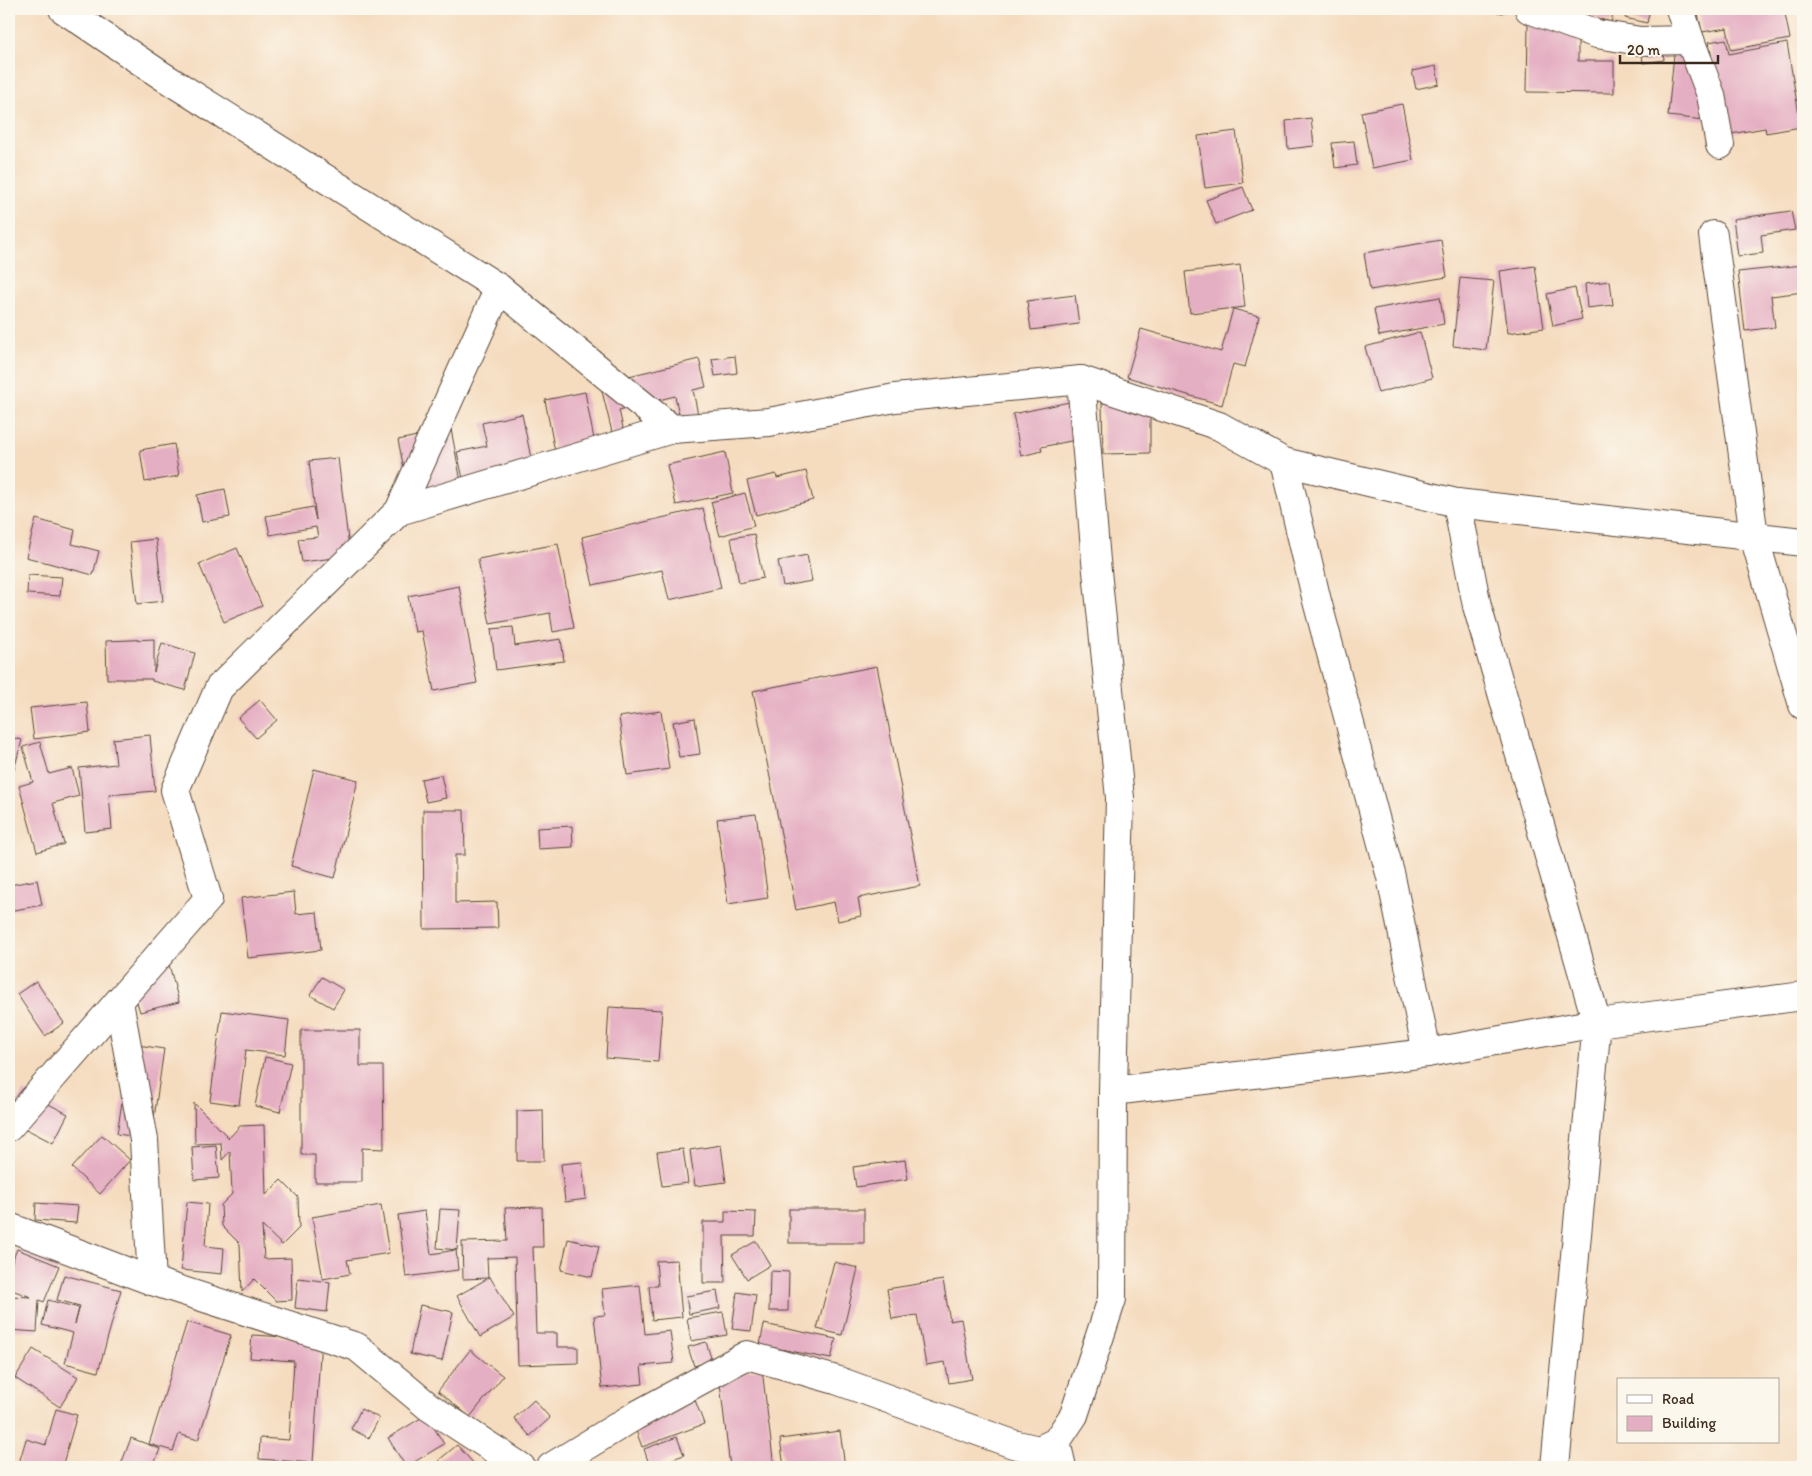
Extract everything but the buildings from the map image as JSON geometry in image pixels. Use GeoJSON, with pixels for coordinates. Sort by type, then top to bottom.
{"type":"FeatureCollection","features":[{"type":"Feature","properties":{"kind":"street"},"geometry":{"type":"LineString","coordinates":[[63,9],[161,76],[499,288],[672,429]]}},
{"type":"Feature","properties":{"kind":"street"},"geometry":{"type":"LineString","coordinates":[[1529,9],[1597,34],[1640,41],[1690,40]]}},
{"type":"Feature","properties":{"kind":"street"},"geometry":{"type":"LineString","coordinates":[[1680,9],[1711,95],[1720,145]]}},
{"type":"Feature","properties":{"kind":"street"},"geometry":{"type":"LineString","coordinates":[[1713,235],[1754,536],[1803,705]]}},
{"type":"Feature","properties":{"kind":"street"},"geometry":{"type":"LineString","coordinates":[[9,1127],[208,899],[175,790],[219,688],[399,511],[499,288]]}},
{"type":"Feature","properties":{"kind":"street"},"geometry":{"type":"LineString","coordinates":[[399,511],[672,429],[770,422],[895,398],[1081,380],[1219,426],[1284,462],[1458,503],[1803,542]]}},
{"type":"Feature","properties":{"kind":"street"},"geometry":{"type":"LineString","coordinates":[[552,1467],[635,1416],[747,1355],[778,1362],[836,1380],[1013,1444],[1059,1455],[1112,1299],[1113,1091],[1120,798],[1096,561],[1081,380]]}},
{"type":"Feature","properties":{"kind":"street"},"geometry":{"type":"LineString","coordinates":[[1284,462],[1317,601],[1391,877],[1427,1053]]}},
{"type":"Feature","properties":{"kind":"street"},"geometry":{"type":"LineString","coordinates":[[1458,503],[1477,606],[1598,1023],[1555,1467]]}},
{"type":"Feature","properties":{"kind":"street"},"geometry":{"type":"LineString","coordinates":[[1113,1091],[1427,1053],[1598,1023],[1803,996]]}},
{"type":"Feature","properties":{"kind":"street"},"geometry":{"type":"LineString","coordinates":[[119,1002],[144,1140],[152,1280]]}},
{"type":"Feature","properties":{"kind":"street"},"geometry":{"type":"LineString","coordinates":[[9,1227],[152,1280],[357,1347],[429,1407],[521,1467]]}}]}
